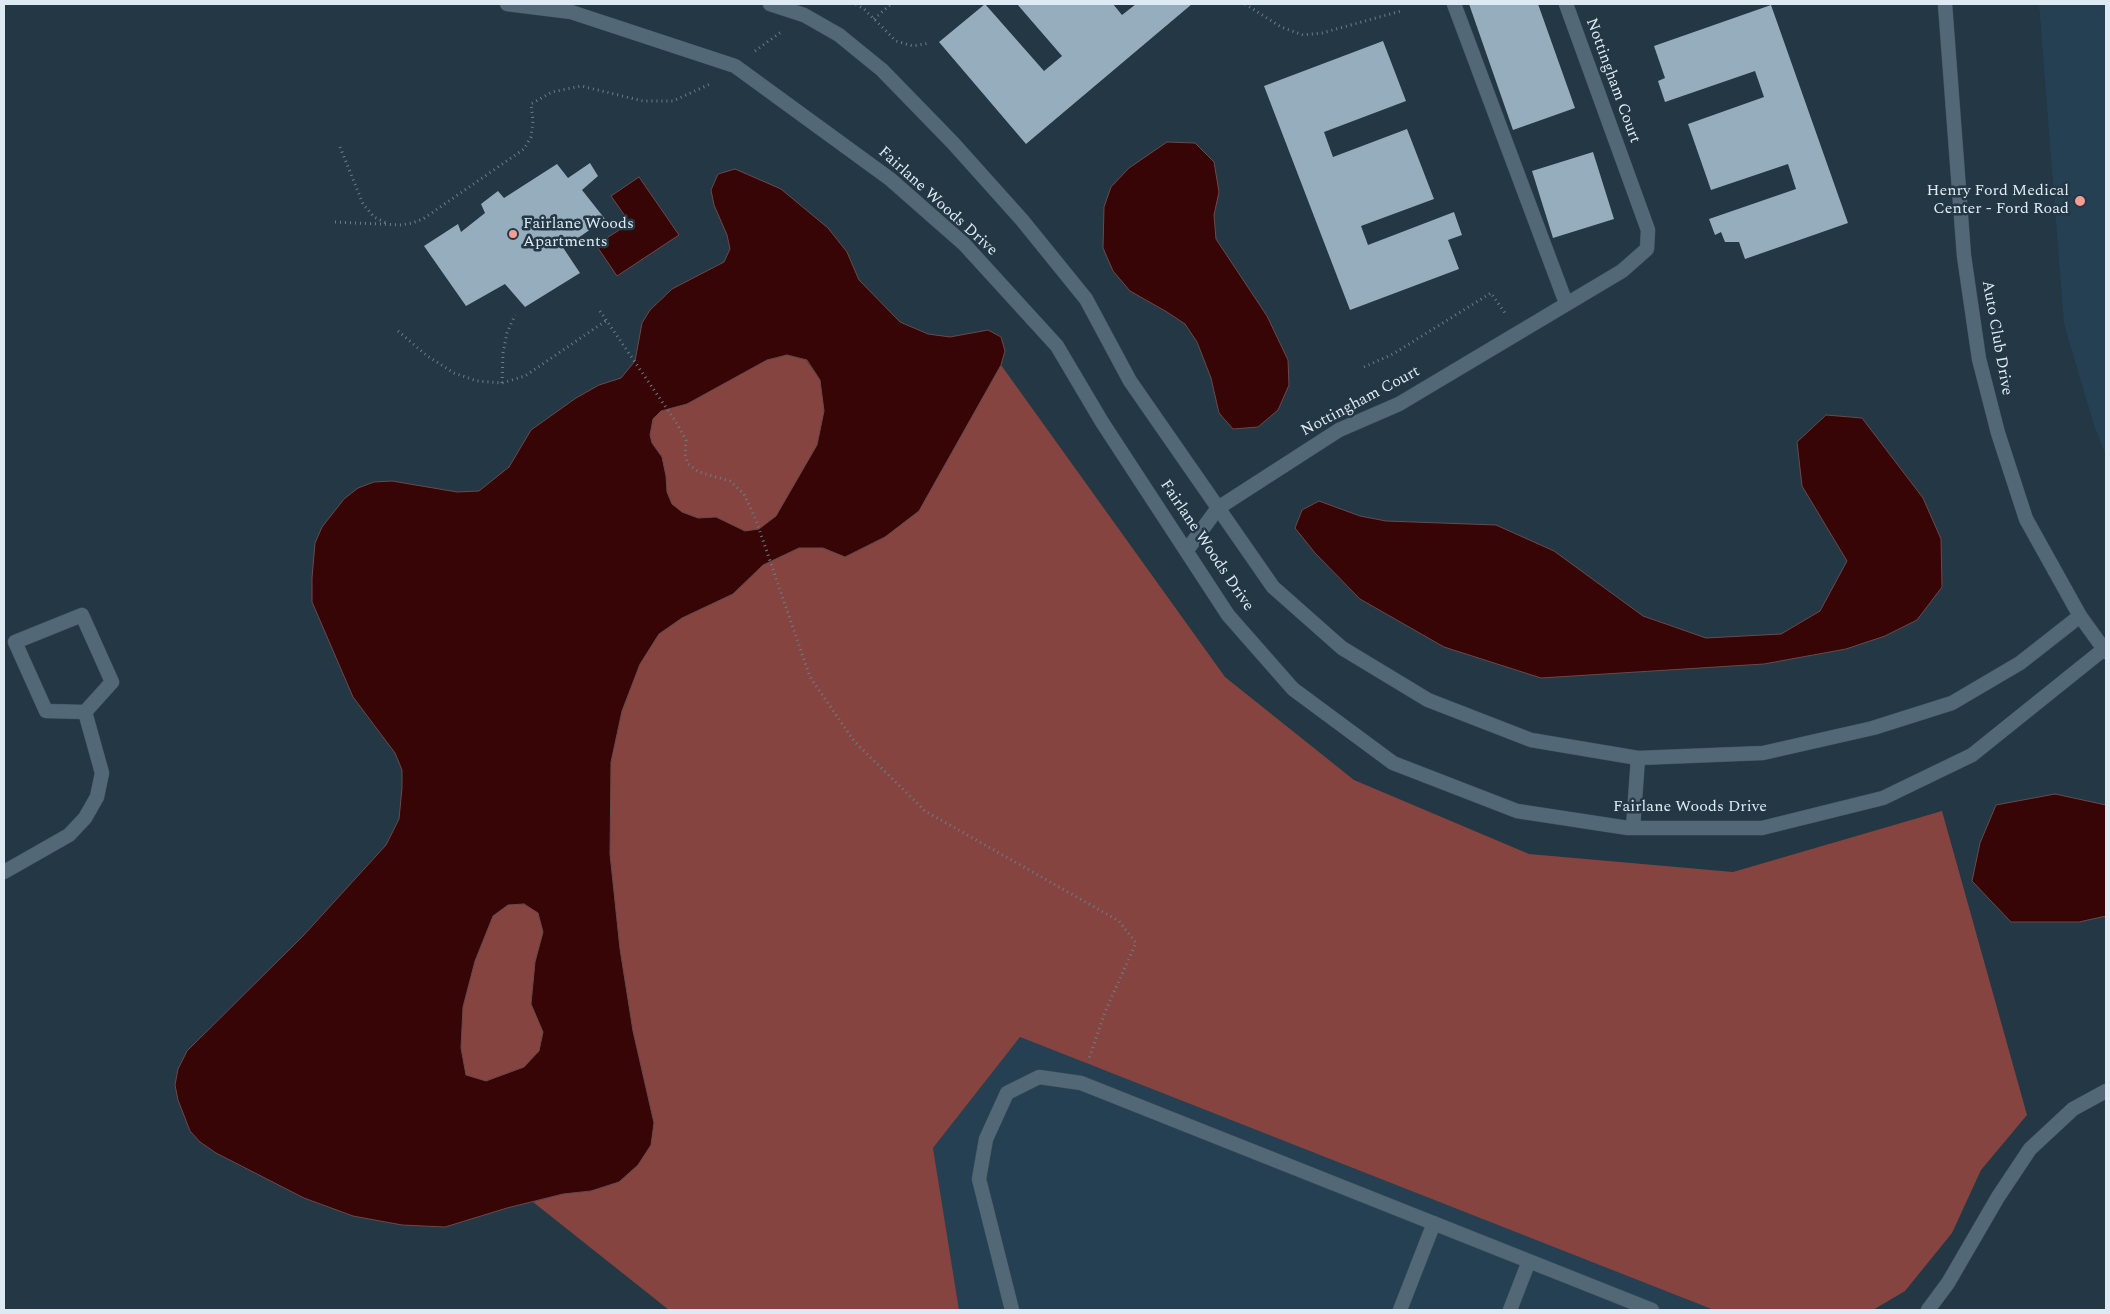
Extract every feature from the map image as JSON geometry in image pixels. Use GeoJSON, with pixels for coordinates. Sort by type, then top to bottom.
{"type":"FeatureCollection","features":[{"type":"Feature","properties":{"kind":"street","name":"Fairlane Woods Drive"},"geometry":{"type":"LineString","coordinates":[[507,4],[571,8],[735,66],[890,179],[964,244],[1057,346],[1102,422],[1228,615],[1293,689],[1393,763],[1517,811],[1633,828],[1762,828],[1883,798],[1972,755],[2105,651]]}},
{"type":"Feature","properties":{"kind":"street","name":"Fairlane Woods Drive"},"geometry":{"type":"LineString","coordinates":[[770,4],[804,15],[840,35],[882,70],[953,143],[1022,220],[1086,299],[1130,381],[1273,587],[1342,648],[1428,700],[1530,740],[1638,758],[1763,753],[1873,728],[1952,703],[2020,663],[2080,616]]}},
{"type":"Feature","properties":{"kind":"street"},"geometry":{"type":"LineString","coordinates":[[1454,4],[1566,303]]}},
{"type":"Feature","properties":{"kind":"street","name":"Nottingham Court"},"geometry":{"type":"LineString","coordinates":[[1187,550],[1218,508],[1339,430],[1399,404],[1622,270],[1647,248],[1648,230],[1566,4]]}},
{"type":"Feature","properties":{"kind":"street","name":"Auto Club Drive"},"geometry":{"type":"LineString","coordinates":[[1945,4],[1964,256],[1979,358],[1998,433],[2026,519],[2080,616],[2105,651]]}},
{"type":"Feature","properties":{"kind":"street"},"geometry":{"type":"LineString","coordinates":[[82,615],[112,682],[85,712],[46,710],[15,642],[82,615]]}},
{"type":"Feature","properties":{"kind":"street"},"geometry":{"type":"LineString","coordinates":[[4,872],[69,835],[85,818],[96,797],[102,773],[85,712]]}},
{"type":"Feature","properties":{"kind":"street"},"geometry":{"type":"LineString","coordinates":[[1633,828],[1638,758]]}},
{"type":"Feature","properties":{"kind":"street"},"geometry":{"type":"LineString","coordinates":[[1012,1310],[979,1179],[986,1139],[1007,1093],[1038,1077],[1081,1082],[1652,1310]]}},
{"type":"Feature","properties":{"kind":"street"},"geometry":{"type":"LineString","coordinates":[[1928,1310],[1948,1283],[1998,1197],[2030,1149],[2073,1110],[2106,1091]]}},
{"type":"Feature","properties":{"kind":"street"},"geometry":{"type":"LineString","coordinates":[[1400,1310],[1434,1223]]}},
{"type":"Feature","properties":{"kind":"street"},"geometry":{"type":"LineString","coordinates":[[1510,1310],[1529,1261]]}},
{"type":"Feature","properties":{"kind":"path"},"geometry":{"type":"LineString","coordinates":[[856,4],[896,41],[913,46],[929,43]]}},
{"type":"Feature","properties":{"kind":"path"},"geometry":{"type":"LineString","coordinates":[[874,19],[891,4]]}},
{"type":"Feature","properties":{"kind":"path"},"geometry":{"type":"LineString","coordinates":[[1245,4],[1281,28],[1303,35],[1322,33],[1401,11]]}},
{"type":"Feature","properties":{"kind":"path"},"geometry":{"type":"LineString","coordinates":[[335,222],[388,224],[412,223],[423,219],[524,149],[531,137],[531,104],[552,92],[581,86],[642,101],[673,101],[705,88],[804,15]]}},
{"type":"Feature","properties":{"kind":"path"},"geometry":{"type":"LineString","coordinates":[[340,147],[363,204],[374,217],[388,224]]}},
{"type":"Feature","properties":{"kind":"path"},"geometry":{"type":"LineString","coordinates":[[1364,367],[1393,354],[1491,293],[1518,332]]}},
{"type":"Feature","properties":{"kind":"path"},"geometry":{"type":"LineString","coordinates":[[600,311],[676,422],[686,440],[685,454],[688,464],[699,472],[730,481],[744,494],[756,520],[810,677],[854,741],[926,811],[1119,921],[1136,943],[1105,1012],[1081,1082]]}},
{"type":"Feature","properties":{"kind":"path"},"geometry":{"type":"LineString","coordinates":[[502,383],[503,353],[507,333],[515,316]]}},
{"type":"Feature","properties":{"kind":"path"},"geometry":{"type":"LineString","coordinates":[[398,331],[426,355],[454,373],[477,382],[502,383],[525,376],[607,320]]}},
{"type":"Feature","properties":{"kind":"shaded area","name":"Henry Ford Medical Center - Ford Road"},"geometry":{"type":"Polygon","coordinates":[[[2039,4],[2106,4],[2106,456],[2094,425],[2064,324],[2039,4]]]}},
{"type":"Feature","properties":{"kind":"shaded area"},"geometry":{"type":"Polygon","coordinates":[[[1167,142],[1195,143],[1214,162],[1219,192],[1214,215],[1216,239],[1267,316],[1288,360],[1289,385],[1278,410],[1258,427],[1233,429],[1219,413],[1211,378],[1197,342],[1185,324],[1130,291],[1113,271],[1103,248],[1104,207],[1111,187],[1129,168],[1167,142]]]}},
{"type":"Feature","properties":{"kind":"shaded area"},"geometry":{"type":"Polygon","coordinates":[[[735,169],[781,189],[828,228],[847,252],[859,280],[900,322],[928,334],[950,337],[988,330],[1001,337],[1005,351],[1001,365],[919,511],[885,537],[845,557],[823,548],[799,548],[763,565],[733,594],[682,618],[659,634],[640,664],[622,711],[611,762],[610,854],[620,949],[633,1031],[654,1123],[651,1145],[638,1165],[619,1182],[591,1191],[563,1194],[507,1208],[445,1227],[402,1225],[353,1216],[304,1198],[216,1153],[200,1142],[190,1131],[178,1100],[175,1085],[178,1069],[187,1051],[303,936],[386,845],[399,819],[402,770],[395,753],[353,697],[312,602],[315,543],[322,527],[344,499],[358,488],[374,482],[392,481],[457,492],[479,491],[509,467],[531,430],[576,398],[599,385],[621,378],[635,361],[642,323],[650,310],[672,289],[724,262],[730,249],[727,235],[714,205],[711,190],[718,174],[735,169]],[[787,355],[767,360],[687,404],[661,411],[653,419],[650,435],[652,443],[662,457],[667,492],[672,504],[682,512],[698,518],[716,517],[745,531],[759,529],[776,516],[817,445],[824,411],[820,380],[807,360],[787,355]],[[524,904],[508,905],[493,916],[475,961],[463,1007],[461,1048],[466,1075],[486,1081],[524,1067],[539,1051],[543,1032],[531,1004],[535,962],[543,932],[538,913],[524,904]]]}},
{"type":"Feature","properties":{"kind":"shaded area"},"geometry":{"type":"Polygon","coordinates":[[[639,177],[679,235],[617,276],[596,245],[630,223],[611,196],[639,177]]]}},
{"type":"Feature","properties":{"kind":"shaded area"},"geometry":{"type":"Polygon","coordinates":[[[787,355],[806,360],[820,380],[824,411],[817,445],[776,516],[759,529],[745,531],[716,517],[698,518],[682,512],[672,504],[667,492],[662,457],[652,443],[650,435],[653,419],[661,411],[767,360],[787,355]]]}},
{"type":"Feature","properties":{"kind":"shaded area"},"geometry":{"type":"Polygon","coordinates":[[[1001,365],[1225,677],[1354,780],[1529,854],[1733,872],[1942,811],[2027,1115],[1981,1170],[1952,1233],[1905,1291],[1873,1310],[1714,1310],[1020,1037],[933,1148],[959,1310],[669,1310],[533,1202],[563,1194],[591,1191],[654,1123],[633,1031],[620,949],[610,854],[611,762],[622,711],[640,664],[659,634],[682,618],[733,594],[763,565],[799,548],[823,548],[845,557],[885,537],[918,511],[1001,365]]]}},
{"type":"Feature","properties":{"kind":"shaded area"},"geometry":{"type":"Polygon","coordinates":[[[1826,415],[1862,418],[1923,498],[1941,539],[1942,587],[1917,620],[1885,636],[1846,649],[1764,664],[1541,678],[1444,647],[1360,599],[1315,553],[1295,528],[1302,510],[1319,501],[1360,516],[1386,521],[1496,525],[1554,551],[1643,616],[1706,638],[1781,634],[1820,611],[1847,561],[1802,486],[1797,442],[1826,415]]]}},
{"type":"Feature","properties":{"kind":"shaded area"},"geometry":{"type":"Polygon","coordinates":[[[2055,794],[2106,805],[2106,916],[2079,922],[2011,922],[1972,881],[1980,843],[1996,805],[2055,794]]]}},
{"type":"Feature","properties":{"kind":"shaded area"},"geometry":{"type":"Polygon","coordinates":[[[524,904],[539,913],[543,933],[535,962],[531,1004],[543,1032],[539,1051],[524,1067],[486,1081],[466,1075],[461,1048],[463,1007],[475,961],[493,916],[508,905],[524,904]]]}},
{"type":"Feature","properties":{"kind":"shaded area"},"geometry":{"type":"Polygon","coordinates":[[[1020,1037],[1714,1310],[959,1310],[933,1148],[1020,1037]]]}},
{"type":"Feature","properties":{"kind":"building"},"geometry":{"type":"Polygon","coordinates":[[[985,4],[1044,71],[1062,56],[1017,4],[1113,4],[1122,15],[1136,4],[1192,4],[1026,144],[939,42],[985,4]]]}},
{"type":"Feature","properties":{"kind":"building"},"geometry":{"type":"Polygon","coordinates":[[[1469,4],[1538,4],[1575,108],[1513,130],[1469,4]]]}},
{"type":"Feature","properties":{"kind":"building"},"geometry":{"type":"Polygon","coordinates":[[[1771,5],[1848,223],[1745,259],[1739,242],[1725,242],[1721,232],[1715,235],[1709,219],[1796,189],[1788,164],[1711,190],[1688,124],[1764,97],[1755,71],[1665,102],[1658,81],[1665,78],[1654,46],[1771,5]]]}},
{"type":"Feature","properties":{"kind":"building"},"geometry":{"type":"Polygon","coordinates":[[[1383,41],[1406,101],[1324,132],[1333,157],[1407,129],[1434,199],[1361,226],[1368,245],[1454,212],[1462,235],[1448,240],[1459,269],[1350,310],[1264,86],[1383,41]]]}},
{"type":"Feature","properties":{"kind":"building"},"geometry":{"type":"Polygon","coordinates":[[[1593,152],[1614,219],[1553,238],[1532,171],[1593,152]]]}},
{"type":"Feature","properties":{"kind":"building","name":"Fairlane Woods Apartments"},"geometry":{"type":"Polygon","coordinates":[[[590,163],[598,176],[582,190],[605,219],[581,236],[562,246],[580,273],[525,307],[505,284],[466,306],[424,246],[458,224],[461,232],[485,213],[481,204],[498,191],[504,198],[557,164],[568,178],[590,163]]]}},
{"type":"Feature","properties":{"kind":"place","name":"Henry Ford Medical Center - Ford Road"},"geometry":{"type":"Point","coordinates":[2080,201]}},
{"type":"Feature","properties":{"kind":"place","name":"Fairlane Woods Apartments"},"geometry":{"type":"Point","coordinates":[513,234]}}]}
